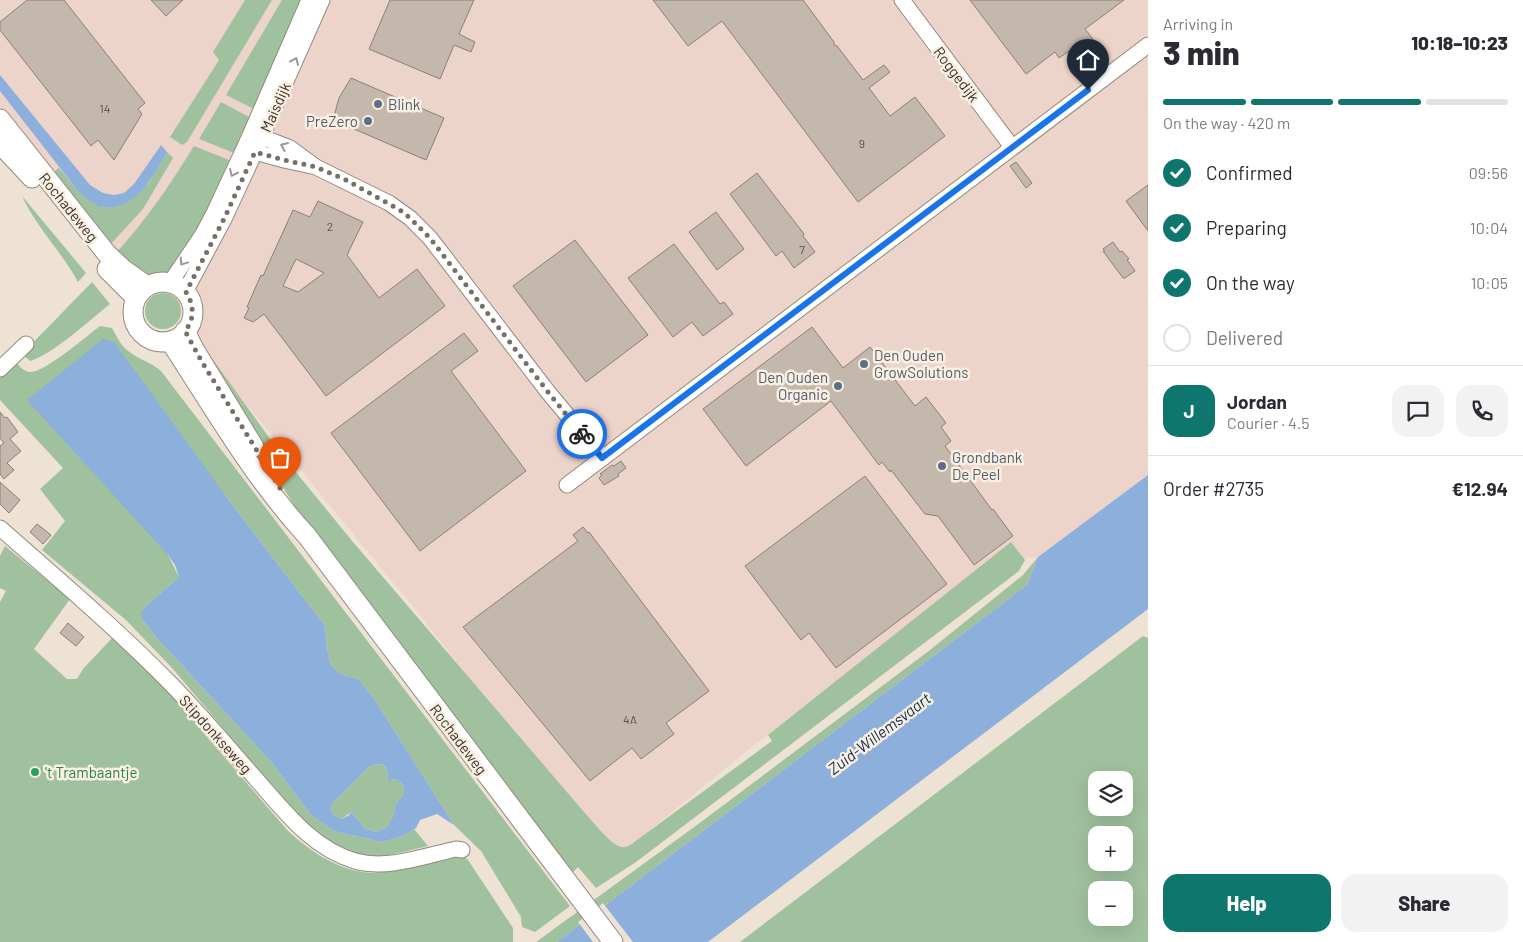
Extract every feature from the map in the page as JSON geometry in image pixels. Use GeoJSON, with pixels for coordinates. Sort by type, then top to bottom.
{"type":"FeatureCollection","features":[{"type":"Feature","properties":{"kind":"main road","name":"Rochadeweg"},"geometry":{"type":"LineString","coordinates":[[0,120],[107,254],[123,269],[141,292]]}},
{"type":"Feature","properties":{"kind":"main road","name":"Rochadeweg"},"geometry":{"type":"LineString","coordinates":[[0,144],[49,198],[99,262],[141,292]]}},
{"type":"Feature","properties":{"kind":"main road"},"geometry":{"type":"LineString","coordinates":[[99,262],[122,293],[126,322],[134,337],[145,345],[163,351],[168,355],[207,400]]}},
{"type":"Feature","properties":{"kind":"main road"},"geometry":{"type":"LineString","coordinates":[[154,283],[178,287],[191,301],[193,312],[191,321],[177,336],[153,340],[139,330],[133,314],[141,292],[154,283]]}},
{"type":"Feature","properties":{"kind":"main road","name":"Rochadeweg"},"geometry":{"type":"LineString","coordinates":[[177,336],[207,400],[265,486],[283,510],[307,536],[613,942]]}},
{"type":"Feature","properties":{"kind":"main road","name":"Rochadeweg"},"geometry":{"type":"LineString","coordinates":[[177,336],[194,349],[290,504],[307,536]]}},
{"type":"Feature","properties":{"kind":"street","name":"Maisdijk"},"geometry":{"type":"LineString","coordinates":[[178,287],[224,219],[309,0]]}},
{"type":"Feature","properties":{"kind":"street","name":"Maisdijk"},"geometry":{"type":"LineString","coordinates":[[255,143],[322,0]]}},
{"type":"Feature","properties":{"kind":"street","name":"Roggedijk"},"geometry":{"type":"LineString","coordinates":[[902,0],[1012,147]]}},
{"type":"Feature","properties":{"kind":"street"},"geometry":{"type":"LineString","coordinates":[[568,485],[1148,45]]}},
{"type":"Feature","properties":{"kind":"street"},"geometry":{"type":"LineString","coordinates":[[255,143],[284,160],[316,167],[346,180],[389,203],[410,218],[430,238],[548,392],[602,458]]}},
{"type":"Feature","properties":{"kind":"street"},"geometry":{"type":"LineString","coordinates":[[0,369],[26,344]]}},
{"type":"Feature","properties":{"kind":"street","name":"Stipdonkseweg"},"geometry":{"type":"LineString","coordinates":[[0,528],[115,629],[172,685],[299,828],[330,850],[354,861],[372,865],[390,864],[456,849],[462,850]]}},
{"type":"Feature","properties":{"kind":"shaded area"},"geometry":{"type":"Polygon","coordinates":[[[0,0],[1148,0],[1148,475],[1038,557],[995,560],[758,742],[612,861],[419,614],[197,344],[192,281],[112,251],[0,111],[0,0]]]}},
{"type":"Feature","properties":{"kind":"green space"},"geometry":{"type":"Polygon","coordinates":[[[245,0],[272,0],[187,142],[182,145],[170,137],[219,60],[213,52],[245,0]]]}},
{"type":"Feature","properties":{"kind":"green space"},"geometry":{"type":"Polygon","coordinates":[[[282,0],[305,0],[256,110],[226,95],[282,0]]]}},
{"type":"Feature","properties":{"kind":"green space"},"geometry":{"type":"Polygon","coordinates":[[[221,102],[251,118],[238,152],[234,153],[199,139],[221,102]]]}},
{"type":"Feature","properties":{"kind":"green space"},"geometry":{"type":"Polygon","coordinates":[[[194,146],[234,162],[232,169],[172,273],[161,278],[149,279],[114,255],[157,203],[194,146]]]}},
{"type":"Feature","properties":{"kind":"green space"},"geometry":{"type":"Polygon","coordinates":[[[167,152],[173,158],[143,209],[107,248],[50,175],[59,168],[78,191],[104,208],[148,184],[167,152]]]}},
{"type":"Feature","properties":{"kind":"green space"},"geometry":{"type":"Polygon","coordinates":[[[22,196],[86,273],[78,282],[34,218],[22,196]]]}},
{"type":"Feature","properties":{"kind":"green space"},"geometry":{"type":"Polygon","coordinates":[[[92,282],[110,304],[49,352],[30,361],[22,354],[92,282]]]}},
{"type":"Feature","properties":{"kind":"green space"},"geometry":{"type":"Polygon","coordinates":[[[163,293],[170,294],[176,298],[180,304],[180,318],[176,324],[170,328],[163,329],[156,328],[150,324],[146,318],[145,311],[146,304],[150,298],[156,294],[163,293]]]}},
{"type":"Feature","properties":{"kind":"green space"},"geometry":{"type":"Polygon","coordinates":[[[100,326],[112,328],[128,351],[161,371],[570,906],[535,932],[522,927],[521,917],[481,851],[454,825],[373,697],[358,679],[343,675],[331,666],[325,626],[225,495],[168,555],[179,577],[142,610],[142,619],[156,637],[272,763],[311,815],[334,831],[382,842],[401,837],[414,829],[428,846],[391,855],[371,857],[349,852],[321,835],[295,813],[173,669],[126,620],[42,550],[65,521],[40,489],[63,468],[0,400],[0,376],[15,361],[20,367],[31,372],[46,366],[100,326]]]}},
{"type":"Feature","properties":{"kind":"green space"},"geometry":{"type":"Polygon","coordinates":[[[193,332],[281,454],[353,542],[584,812],[607,838],[618,846],[626,847],[632,844],[772,741],[768,735],[1011,542],[1025,560],[1019,571],[636,862],[596,888],[578,867],[573,872],[306,525],[193,340],[193,332]]]}},
{"type":"Feature","properties":{"kind":"green space"},"geometry":{"type":"Polygon","coordinates":[[[5,546],[70,599],[34,649],[67,679],[77,679],[83,669],[114,636],[152,673],[288,831],[306,846],[338,865],[361,872],[373,873],[458,852],[468,860],[513,928],[513,942],[0,942],[0,602],[6,591],[0,588],[0,556],[5,546]]]}},
{"type":"Feature","properties":{"kind":"green space"},"geometry":{"type":"Polygon","coordinates":[[[1038,557],[1027,585],[557,942],[536,942],[701,822],[930,650],[1023,575],[1038,557]]]}},
{"type":"Feature","properties":{"kind":"green space"},"geometry":{"type":"Polygon","coordinates":[[[1143,636],[1148,638],[1148,942],[740,942],[1143,636]]]}},
{"type":"Feature","properties":{"kind":"green space"},"geometry":{"type":"Polygon","coordinates":[[[383,764],[387,768],[388,782],[392,779],[398,780],[404,786],[404,793],[395,806],[394,814],[388,826],[376,832],[364,828],[352,812],[341,819],[334,815],[330,810],[332,804],[371,765],[383,764]]]}},
{"type":"Feature","properties":{"kind":"water"},"geometry":{"type":"Polygon","coordinates":[[[0,75],[90,185],[103,193],[114,195],[124,193],[134,184],[161,145],[167,152],[146,186],[139,193],[123,204],[113,207],[98,206],[78,191],[0,91],[0,75]]]}},
{"type":"Feature","properties":{"kind":"water"},"geometry":{"type":"Polygon","coordinates":[[[103,339],[114,342],[225,495],[325,626],[331,666],[343,675],[358,679],[373,697],[454,825],[437,814],[420,820],[416,828],[401,837],[382,842],[334,831],[311,815],[272,763],[156,637],[142,619],[142,610],[179,577],[175,565],[27,400],[103,339]],[[383,764],[371,765],[332,804],[330,810],[334,815],[341,819],[352,812],[364,828],[376,832],[388,826],[394,814],[395,806],[404,793],[404,786],[398,780],[393,779],[388,782],[387,768],[383,764]]]}},
{"type":"Feature","properties":{"kind":"water","name":"Zuid-Willemsvaart"},"geometry":{"type":"Polygon","coordinates":[[[1148,475],[1148,609],[708,942],[557,942],[1027,585],[1038,557],[1148,475]]]}},
{"type":"Feature","properties":{"kind":"pier"},"geometry":{"type":"Polygon","coordinates":[[[603,903],[633,942],[593,942],[578,922],[603,903]]]}},
{"type":"Feature","properties":{"kind":"building"},"geometry":{"type":"Polygon","coordinates":[[[27,0],[64,0],[145,103],[138,109],[142,114],[114,160],[98,140],[91,146],[0,30],[0,22],[27,0]]]}},
{"type":"Feature","properties":{"kind":"building"},"geometry":{"type":"Polygon","coordinates":[[[151,0],[183,0],[166,16],[151,0]]]}},
{"type":"Feature","properties":{"kind":"building"},"geometry":{"type":"Polygon","coordinates":[[[390,0],[474,0],[459,34],[475,42],[471,52],[454,45],[440,79],[369,49],[390,0]]]}},
{"type":"Feature","properties":{"kind":"building"},"geometry":{"type":"Polygon","coordinates":[[[653,0],[803,0],[834,42],[834,45],[837,46],[863,80],[884,65],[890,72],[869,88],[890,116],[915,97],[945,136],[858,202],[722,21],[688,46],[653,0]]]}},
{"type":"Feature","properties":{"kind":"building"},"geometry":{"type":"Polygon","coordinates":[[[970,0],[1124,0],[1085,29],[1099,47],[1078,63],[1069,51],[1059,58],[1055,52],[1026,74],[970,0]]]}},
{"type":"Feature","properties":{"kind":"building"},"geometry":{"type":"Polygon","coordinates":[[[351,78],[444,118],[426,160],[333,120],[339,98],[351,78]]]}},
{"type":"Feature","properties":{"kind":"building"},"geometry":{"type":"Polygon","coordinates":[[[1016,162],[1032,183],[1026,188],[1010,166],[1016,162]]]}},
{"type":"Feature","properties":{"kind":"building"},"geometry":{"type":"Polygon","coordinates":[[[757,173],[804,234],[803,236],[815,252],[794,268],[782,251],[776,256],[730,194],[757,173]]]}},
{"type":"Feature","properties":{"kind":"building"},"geometry":{"type":"Polygon","coordinates":[[[1148,185],[1148,231],[1126,201],[1148,185]]]}},
{"type":"Feature","properties":{"kind":"building"},"geometry":{"type":"Polygon","coordinates":[[[318,201],[363,222],[347,255],[379,298],[417,269],[445,306],[326,396],[264,314],[253,322],[244,318],[261,275],[263,276],[293,210],[310,217],[318,201]],[[296,259],[283,286],[298,292],[324,273],[296,259]]]}},
{"type":"Feature","properties":{"kind":"building"},"geometry":{"type":"Polygon","coordinates":[[[716,212],[744,249],[717,270],[689,232],[716,212]]]}},
{"type":"Feature","properties":{"kind":"building"},"geometry":{"type":"Polygon","coordinates":[[[575,240],[648,335],[586,382],[513,286],[575,240]]]}},
{"type":"Feature","properties":{"kind":"building"},"geometry":{"type":"Polygon","coordinates":[[[1113,242],[1120,252],[1122,251],[1129,259],[1127,260],[1135,271],[1125,278],[1123,278],[1103,251],[1113,242]]]}},
{"type":"Feature","properties":{"kind":"building"},"geometry":{"type":"Polygon","coordinates":[[[674,244],[720,304],[724,302],[733,314],[703,336],[692,322],[673,337],[628,278],[674,244]]]}},
{"type":"Feature","properties":{"kind":"building"},"geometry":{"type":"Polygon","coordinates":[[[812,327],[843,368],[870,347],[915,406],[926,397],[946,423],[941,427],[951,441],[945,446],[1013,536],[974,565],[938,516],[925,514],[891,470],[890,472],[882,462],[879,465],[831,401],[746,466],[703,409],[812,327]]]}},
{"type":"Feature","properties":{"kind":"building"},"geometry":{"type":"Polygon","coordinates":[[[464,333],[478,351],[451,371],[526,471],[420,551],[331,433],[464,333]]]}},
{"type":"Feature","properties":{"kind":"building"},"geometry":{"type":"Polygon","coordinates":[[[0,412],[5,418],[7,417],[18,432],[10,439],[21,451],[7,463],[14,470],[4,479],[0,474],[0,446],[4,443],[0,438],[0,412]]]}},
{"type":"Feature","properties":{"kind":"building"},"geometry":{"type":"Polygon","coordinates":[[[621,461],[626,468],[618,474],[619,476],[604,485],[599,478],[602,475],[600,474],[621,461]]]}},
{"type":"Feature","properties":{"kind":"building"},"geometry":{"type":"Polygon","coordinates":[[[865,476],[947,584],[836,668],[809,633],[801,640],[745,566],[865,476]]]}},
{"type":"Feature","properties":{"kind":"building"},"geometry":{"type":"Polygon","coordinates":[[[0,482],[20,500],[9,513],[0,504],[0,482]]]}},
{"type":"Feature","properties":{"kind":"building"},"geometry":{"type":"Polygon","coordinates":[[[37,524],[51,535],[43,544],[30,532],[37,524]]]}},
{"type":"Feature","properties":{"kind":"building"},"geometry":{"type":"Polygon","coordinates":[[[583,527],[589,532],[709,691],[666,723],[674,734],[641,759],[632,748],[590,781],[463,627],[578,541],[573,535],[583,527]]]}},
{"type":"Feature","properties":{"kind":"building"},"geometry":{"type":"Polygon","coordinates":[[[68,623],[84,637],[76,646],[60,633],[68,623]]]}},
{"type":"Feature","properties":{"kind":"way so far"},"geometry":{"type":"LineString","coordinates":[[280,488],[194,349],[185,331],[191,321],[193,312],[191,301],[186,292],[224,219],[255,152],[316,167],[346,180],[389,203],[410,218],[430,238],[582,434]]}},
{"type":"Feature","properties":{"kind":"place","name":"Blink"},"geometry":{"type":"Point","coordinates":[378,104]}},
{"type":"Feature","properties":{"kind":"place","name":"PreZero"},"geometry":{"type":"Point","coordinates":[368,121]}},
{"type":"Feature","properties":{"kind":"place","name":"Den Ouden GrowSolutions"},"geometry":{"type":"Point","coordinates":[864,364]}},
{"type":"Feature","properties":{"kind":"place","name":"Den Ouden Organic"},"geometry":{"type":"Point","coordinates":[838,386]}},
{"type":"Feature","properties":{"kind":"place","name":"Grondbank De Peel"},"geometry":{"type":"Point","coordinates":[942,466]}},
{"type":"Feature","properties":{"kind":"place","name":"'t Trambaantje"},"geometry":{"type":"Point","coordinates":[35,772]}},
{"type":"Feature","properties":{"kind":"route"},"geometry":{"type":"LineString","coordinates":[[582,434],[602,458],[1088,90]]}}]}
